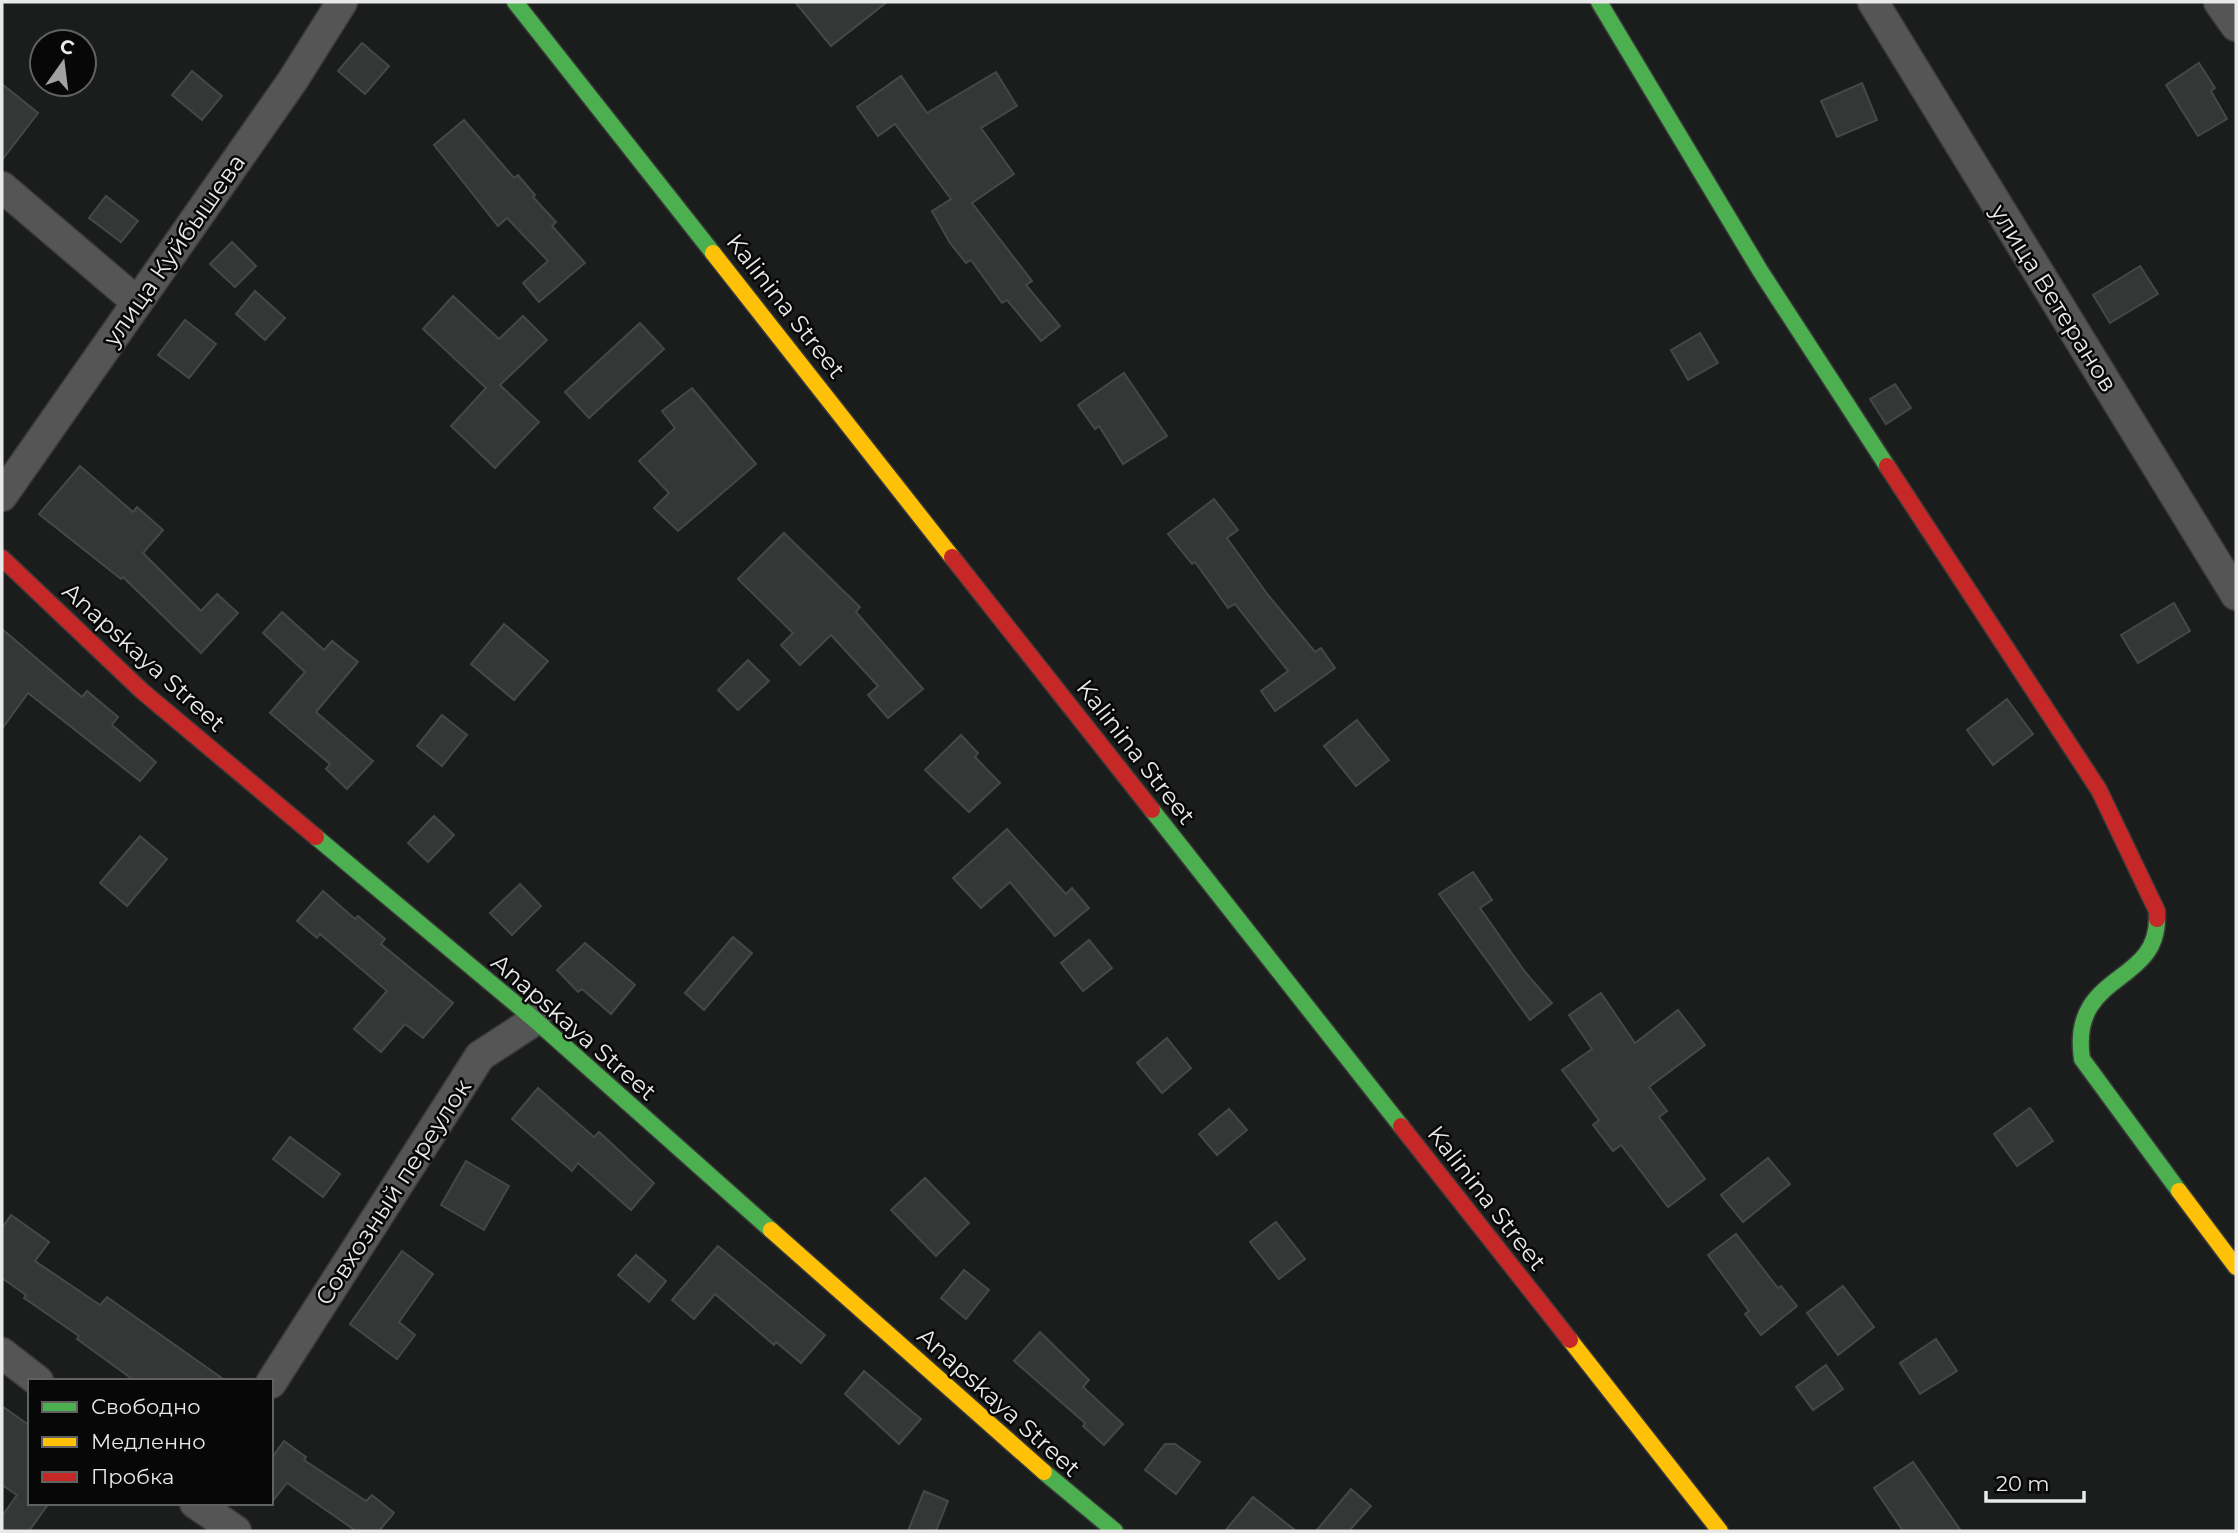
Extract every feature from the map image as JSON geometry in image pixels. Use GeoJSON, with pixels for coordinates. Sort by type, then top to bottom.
{"type":"FeatureCollection","features":[{"type":"Feature","properties":{"kind":"street","name":"улица Куйбышева"},"geometry":{"type":"LineString","coordinates":[[2,496],[293,80],[342,2]]}},
{"type":"Feature","properties":{"kind":"street","name":"Kalinina Street"},"geometry":{"type":"LineString","coordinates":[[514,2],[1720,1531]]}},
{"type":"Feature","properties":{"kind":"street"},"geometry":{"type":"LineString","coordinates":[[1599,2],[1761,272],[2099,790],[2157,911],[2157,933],[2148,952],[2091,1003],[2079,1023],[2076,1040],[2082,1059],[2236,1267]]}},
{"type":"Feature","properties":{"kind":"street","name":"улица Ветеранов"},"geometry":{"type":"LineString","coordinates":[[1873,2],[2236,595]]}},
{"type":"Feature","properties":{"kind":"street"},"geometry":{"type":"LineString","coordinates":[[2219,2],[2236,26]]}},
{"type":"Feature","properties":{"kind":"street"},"geometry":{"type":"LineString","coordinates":[[2,187],[137,302]]}},
{"type":"Feature","properties":{"kind":"street","name":"Anapskaya Street"},"geometry":{"type":"LineString","coordinates":[[2,558],[142,691],[535,1020],[1082,1506],[1115,1531]]}},
{"type":"Feature","properties":{"kind":"street","name":"Совхозный переулок"},"geometry":{"type":"LineString","coordinates":[[273,1380],[480,1056],[535,1020]]}},
{"type":"Feature","properties":{"kind":"street"},"geometry":{"type":"LineString","coordinates":[[2,1353],[35,1379]]}},
{"type":"Feature","properties":{"kind":"street"},"geometry":{"type":"LineString","coordinates":[[196,1511],[236,1531]]}},
{"type":"Feature","properties":{"kind":"building"},"geometry":{"type":"Polygon","coordinates":[[[795,2],[887,2],[831,46],[795,2]]]}},
{"type":"Feature","properties":{"kind":"building"},"geometry":{"type":"Polygon","coordinates":[[[362,43],[389,66],[365,94],[338,71],[362,43]]]}},
{"type":"Feature","properties":{"kind":"building"},"geometry":{"type":"Polygon","coordinates":[[[2199,63],[2215,88],[2211,91],[2227,119],[2198,136],[2166,85],[2199,63]]]}},
{"type":"Feature","properties":{"kind":"building"},"geometry":{"type":"Polygon","coordinates":[[[192,71],[222,96],[202,120],[172,95],[192,71]]]}},
{"type":"Feature","properties":{"kind":"building"},"geometry":{"type":"Polygon","coordinates":[[[996,72],[1017,106],[981,128],[1014,174],[972,203],[1032,281],[1026,285],[1060,326],[1041,341],[1007,300],[1002,303],[971,260],[966,263],[950,243],[932,211],[951,199],[895,124],[878,136],[857,107],[901,76],[927,113],[996,72]]]}},
{"type":"Feature","properties":{"kind":"building"},"geometry":{"type":"Polygon","coordinates":[[[1862,83],[1877,120],[1837,137],[1821,101],[1862,83]]]}},
{"type":"Feature","properties":{"kind":"building"},"geometry":{"type":"Polygon","coordinates":[[[2,84],[38,113],[2,160],[2,84]]]}},
{"type":"Feature","properties":{"kind":"building"},"geometry":{"type":"Polygon","coordinates":[[[464,120],[514,178],[518,175],[535,195],[533,197],[556,222],[552,226],[585,263],[539,302],[523,283],[548,261],[507,218],[498,226],[434,145],[464,120]]]}},
{"type":"Feature","properties":{"kind":"building"},"geometry":{"type":"Polygon","coordinates":[[[106,196],[138,221],[121,242],[89,218],[106,196]]]}},
{"type":"Feature","properties":{"kind":"building"},"geometry":{"type":"Polygon","coordinates":[[[232,242],[256,266],[235,287],[210,264],[232,242]]]}},
{"type":"Feature","properties":{"kind":"building"},"geometry":{"type":"Polygon","coordinates":[[[2140,266],[2158,294],[2110,323],[2093,295],[2140,266]]]}},
{"type":"Feature","properties":{"kind":"building"},"geometry":{"type":"Polygon","coordinates":[[[255,291],[285,318],[265,340],[236,314],[255,291]]]}},
{"type":"Feature","properties":{"kind":"building"},"geometry":{"type":"Polygon","coordinates":[[[453,296],[499,339],[523,316],[547,340],[500,385],[539,422],[495,468],[451,426],[486,388],[423,329],[453,296]]]}},
{"type":"Feature","properties":{"kind":"building"},"geometry":{"type":"Polygon","coordinates":[[[185,320],[216,344],[189,378],[158,355],[185,320]]]}},
{"type":"Feature","properties":{"kind":"building"},"geometry":{"type":"Polygon","coordinates":[[[640,323],[664,349],[589,418],[565,392],[640,323]]]}},
{"type":"Feature","properties":{"kind":"building"},"geometry":{"type":"Polygon","coordinates":[[[1700,333],[1718,363],[1688,380],[1671,350],[1700,333]]]}},
{"type":"Feature","properties":{"kind":"building"},"geometry":{"type":"Polygon","coordinates":[[[1124,373],[1167,436],[1123,464],[1099,426],[1095,429],[1078,405],[1124,373]]]}},
{"type":"Feature","properties":{"kind":"building"},"geometry":{"type":"Polygon","coordinates":[[[1895,384],[1911,408],[1886,424],[1870,399],[1895,384]]]}},
{"type":"Feature","properties":{"kind":"building"},"geometry":{"type":"Polygon","coordinates":[[[692,388],[756,464],[678,531],[654,508],[669,493],[639,461],[675,428],[662,411],[692,388]]]}},
{"type":"Feature","properties":{"kind":"building"},"geometry":{"type":"Polygon","coordinates":[[[80,466],[133,512],[137,507],[163,530],[143,553],[201,611],[217,594],[238,613],[201,653],[123,577],[121,579],[39,514],[80,466]]]}},
{"type":"Feature","properties":{"kind":"building"},"geometry":{"type":"Polygon","coordinates":[[[1214,499],[1238,530],[1227,538],[1268,595],[1315,652],[1321,648],[1335,668],[1275,711],[1261,691],[1288,671],[1235,604],[1228,608],[1195,562],[1192,564],[1168,534],[1214,499]]]}},
{"type":"Feature","properties":{"kind":"building"},"geometry":{"type":"Polygon","coordinates":[[[784,533],[860,607],[856,612],[923,689],[888,718],[868,695],[878,686],[831,635],[800,665],[781,645],[793,633],[738,579],[784,533]]]}},
{"type":"Feature","properties":{"kind":"building"},"geometry":{"type":"Polygon","coordinates":[[[2174,603],[2190,631],[2138,663],[2121,635],[2174,603]]]}},
{"type":"Feature","properties":{"kind":"building"},"geometry":{"type":"Polygon","coordinates":[[[282,612],[324,650],[332,641],[358,662],[316,712],[373,761],[347,789],[326,769],[330,764],[270,713],[305,672],[263,633],[282,612]]]}},
{"type":"Feature","properties":{"kind":"building"},"geometry":{"type":"Polygon","coordinates":[[[504,624],[548,661],[514,700],[471,664],[504,624]]]}},
{"type":"Feature","properties":{"kind":"building"},"geometry":{"type":"Polygon","coordinates":[[[2,629],[82,697],[87,691],[118,717],[112,725],[156,762],[140,781],[28,693],[2,729],[2,629]]]}},
{"type":"Feature","properties":{"kind":"building"},"geometry":{"type":"Polygon","coordinates":[[[748,660],[769,681],[738,710],[718,690],[748,660]]]}},
{"type":"Feature","properties":{"kind":"building"},"geometry":{"type":"Polygon","coordinates":[[[2007,699],[2033,734],[1993,765],[1967,730],[2007,699]]]}},
{"type":"Feature","properties":{"kind":"building"},"geometry":{"type":"Polygon","coordinates":[[[442,715],[467,735],[442,766],[417,746],[442,715]]]}},
{"type":"Feature","properties":{"kind":"building"},"geometry":{"type":"Polygon","coordinates":[[[1357,720],[1389,760],[1356,786],[1324,746],[1357,720]]]}},
{"type":"Feature","properties":{"kind":"building"},"geometry":{"type":"Polygon","coordinates":[[[961,735],[978,753],[975,757],[1000,783],[969,812],[925,770],[961,735]]]}},
{"type":"Feature","properties":{"kind":"building"},"geometry":{"type":"Polygon","coordinates":[[[434,816],[454,835],[428,862],[408,843],[434,816]]]}},
{"type":"Feature","properties":{"kind":"building"},"geometry":{"type":"Polygon","coordinates":[[[1007,829],[1066,894],[1072,888],[1089,908],[1055,936],[1010,882],[981,908],[953,878],[1007,829]]]}},
{"type":"Feature","properties":{"kind":"building"},"geometry":{"type":"Polygon","coordinates":[[[140,836],[167,859],[127,906],[100,883],[140,836]]]}},
{"type":"Feature","properties":{"kind":"building"},"geometry":{"type":"Polygon","coordinates":[[[1473,872],[1492,900],[1480,908],[1525,972],[1552,1003],[1530,1020],[1439,894],[1473,872]]]}},
{"type":"Feature","properties":{"kind":"building"},"geometry":{"type":"Polygon","coordinates":[[[520,884],[541,906],[512,935],[490,913],[520,884]]]}},
{"type":"Feature","properties":{"kind":"building"},"geometry":{"type":"Polygon","coordinates":[[[323,891],[355,919],[358,916],[385,939],[381,944],[453,1003],[423,1038],[405,1024],[381,1052],[354,1029],[387,991],[320,934],[317,938],[297,921],[323,891]]]}},
{"type":"Feature","properties":{"kind":"building"},"geometry":{"type":"Polygon","coordinates":[[[733,937],[752,953],[704,1010],[685,993],[733,937]]]}},
{"type":"Feature","properties":{"kind":"building"},"geometry":{"type":"Polygon","coordinates":[[[1089,940],[1112,968],[1083,991],[1061,963],[1089,940]]]}},
{"type":"Feature","properties":{"kind":"building"},"geometry":{"type":"Polygon","coordinates":[[[585,943],[635,985],[611,1014],[582,989],[578,992],[557,970],[585,943]]]}},
{"type":"Feature","properties":{"kind":"building"},"geometry":{"type":"Polygon","coordinates":[[[1601,993],[1635,1043],[1678,1010],[1705,1045],[1649,1087],[1667,1111],[1659,1117],[1705,1179],[1668,1207],[1621,1145],[1613,1151],[1593,1125],[1599,1120],[1562,1070],[1592,1049],[1569,1015],[1601,993]]]}},
{"type":"Feature","properties":{"kind":"building"},"geometry":{"type":"Polygon","coordinates":[[[1167,1038],[1191,1068],[1162,1093],[1137,1063],[1167,1038]]]}},
{"type":"Feature","properties":{"kind":"building"},"geometry":{"type":"Polygon","coordinates":[[[538,1088],[594,1137],[599,1132],[654,1183],[631,1210],[578,1163],[572,1171],[512,1119],[538,1088]]]}},
{"type":"Feature","properties":{"kind":"building"},"geometry":{"type":"Polygon","coordinates":[[[2030,1108],[2053,1141],[2017,1166],[1994,1134],[2030,1108]]]}},
{"type":"Feature","properties":{"kind":"building"},"geometry":{"type":"Polygon","coordinates":[[[1229,1109],[1247,1130],[1217,1155],[1199,1134],[1229,1109]]]}},
{"type":"Feature","properties":{"kind":"building"},"geometry":{"type":"Polygon","coordinates":[[[290,1137],[340,1174],[323,1197],[273,1159],[290,1137]]]}},
{"type":"Feature","properties":{"kind":"building"},"geometry":{"type":"Polygon","coordinates":[[[1768,1158],[1790,1184],[1743,1222],[1721,1195],[1768,1158]]]}},
{"type":"Feature","properties":{"kind":"building"},"geometry":{"type":"Polygon","coordinates":[[[466,1161],[509,1186],[484,1230],[441,1205],[466,1161]]]}},
{"type":"Feature","properties":{"kind":"building"},"geometry":{"type":"Polygon","coordinates":[[[925,1178],[969,1223],[936,1256],[891,1210],[925,1178]]]}},
{"type":"Feature","properties":{"kind":"building"},"geometry":{"type":"Polygon","coordinates":[[[11,1215],[49,1242],[35,1261],[100,1305],[107,1297],[223,1379],[132,1379],[77,1339],[79,1336],[24,1298],[26,1295],[2,1278],[2,1228],[11,1215]]]}},
{"type":"Feature","properties":{"kind":"building"},"geometry":{"type":"Polygon","coordinates":[[[1276,1222],[1305,1259],[1279,1279],[1250,1242],[1276,1222]]]}},
{"type":"Feature","properties":{"kind":"building"},"geometry":{"type":"Polygon","coordinates":[[[1736,1234],[1778,1288],[1781,1286],[1797,1306],[1761,1335],[1745,1314],[1749,1311],[1708,1255],[1736,1234]]]}},
{"type":"Feature","properties":{"kind":"building"},"geometry":{"type":"Polygon","coordinates":[[[718,1246],[825,1335],[801,1363],[776,1342],[774,1345],[715,1294],[694,1319],[672,1300],[718,1246]]]}},
{"type":"Feature","properties":{"kind":"building"},"geometry":{"type":"Polygon","coordinates":[[[402,1251],[433,1274],[399,1322],[415,1335],[397,1359],[350,1324],[402,1251]]]}},
{"type":"Feature","properties":{"kind":"building"},"geometry":{"type":"Polygon","coordinates":[[[636,1255],[666,1281],[649,1302],[618,1275],[636,1255]]]}},
{"type":"Feature","properties":{"kind":"building"},"geometry":{"type":"Polygon","coordinates":[[[964,1270],[989,1290],[966,1319],[941,1298],[964,1270]]]}},
{"type":"Feature","properties":{"kind":"building"},"geometry":{"type":"Polygon","coordinates":[[[1843,1286],[1874,1327],[1838,1355],[1807,1313],[1843,1286]]]}},
{"type":"Feature","properties":{"kind":"building"},"geometry":{"type":"Polygon","coordinates":[[[1040,1332],[1089,1380],[1083,1387],[1123,1424],[1104,1445],[1083,1426],[1085,1423],[1014,1361],[1040,1332]]]}},
{"type":"Feature","properties":{"kind":"building"},"geometry":{"type":"Polygon","coordinates":[[[1936,1339],[1957,1371],[1920,1394],[1900,1363],[1936,1339]]]}},
{"type":"Feature","properties":{"kind":"building"},"geometry":{"type":"Polygon","coordinates":[[[1826,1365],[1843,1389],[1813,1410],[1796,1387],[1826,1365]]]}},
{"type":"Feature","properties":{"kind":"building"},"geometry":{"type":"Polygon","coordinates":[[[864,1371],[921,1419],[899,1444],[845,1394],[864,1371]]]}},
{"type":"Feature","properties":{"kind":"building"},"geometry":{"type":"Polygon","coordinates":[[[2,1406],[28,1425],[28,1505],[48,1505],[29,1531],[2,1531],[2,1516],[17,1495],[2,1485],[2,1406]]]}},
{"type":"Feature","properties":{"kind":"building"},"geometry":{"type":"Polygon","coordinates":[[[284,1441],[306,1457],[304,1460],[366,1501],[372,1495],[394,1513],[379,1531],[356,1531],[287,1483],[273,1500],[273,1456],[284,1441]]]}},
{"type":"Feature","properties":{"kind":"building"},"geometry":{"type":"Polygon","coordinates":[[[1165,1444],[1175,1444],[1200,1462],[1176,1494],[1145,1470],[1165,1444]]]}},
{"type":"Feature","properties":{"kind":"building"},"geometry":{"type":"Polygon","coordinates":[[[1913,1462],[1961,1531],[1903,1531],[1874,1488],[1913,1462]]]}},
{"type":"Feature","properties":{"kind":"building"},"geometry":{"type":"Polygon","coordinates":[[[1351,1489],[1371,1506],[1349,1531],[1316,1531],[1351,1489]]]}},
{"type":"Feature","properties":{"kind":"building"},"geometry":{"type":"Polygon","coordinates":[[[924,1491],[948,1501],[936,1531],[908,1531],[924,1491]]]}},
{"type":"Feature","properties":{"kind":"building"},"geometry":{"type":"Polygon","coordinates":[[[1253,1497],[1296,1531],[1225,1531],[1253,1497]]]}},
{"type":"Feature","properties":{"kind":"traffic: fast"},"geometry":{"type":"LineString","coordinates":[[515,2],[713,253]]}},
{"type":"Feature","properties":{"kind":"traffic: fast"},"geometry":{"type":"LineString","coordinates":[[1599,2],[1761,272],[1887,466]]}},
{"type":"Feature","properties":{"kind":"traffic: fast"},"geometry":{"type":"LineString","coordinates":[[1152,810],[1401,1126]]}},
{"type":"Feature","properties":{"kind":"traffic: fast"},"geometry":{"type":"LineString","coordinates":[[316,837],[535,1020],[771,1230]]}},
{"type":"Feature","properties":{"kind":"traffic: fast"},"geometry":{"type":"LineString","coordinates":[[2157,919],[2153,941],[2143,957],[2100,994],[2088,1010],[2081,1031],[2082,1059],[2179,1191]]}},
{"type":"Feature","properties":{"kind":"traffic: fast"},"geometry":{"type":"LineString","coordinates":[[1044,1472],[1115,1531]]}},
{"type":"Feature","properties":{"kind":"traffic: slow"},"geometry":{"type":"LineString","coordinates":[[713,253],[952,557]]}},
{"type":"Feature","properties":{"kind":"traffic: slow"},"geometry":{"type":"LineString","coordinates":[[2179,1191],[2236,1267]]}},
{"type":"Feature","properties":{"kind":"traffic: slow"},"geometry":{"type":"LineString","coordinates":[[771,1230],[1044,1472]]}},
{"type":"Feature","properties":{"kind":"traffic: slow"},"geometry":{"type":"LineString","coordinates":[[1570,1340],[1720,1531]]}},
{"type":"Feature","properties":{"kind":"traffic: jam"},"geometry":{"type":"LineString","coordinates":[[1887,466],[2099,790],[2157,911],[2157,919]]}},
{"type":"Feature","properties":{"kind":"traffic: jam"},"geometry":{"type":"LineString","coordinates":[[952,557],[1152,810]]}},
{"type":"Feature","properties":{"kind":"traffic: jam"},"geometry":{"type":"LineString","coordinates":[[2,558],[142,691],[316,837]]}},
{"type":"Feature","properties":{"kind":"traffic: jam"},"geometry":{"type":"LineString","coordinates":[[1401,1126],[1570,1340]]}}]}
